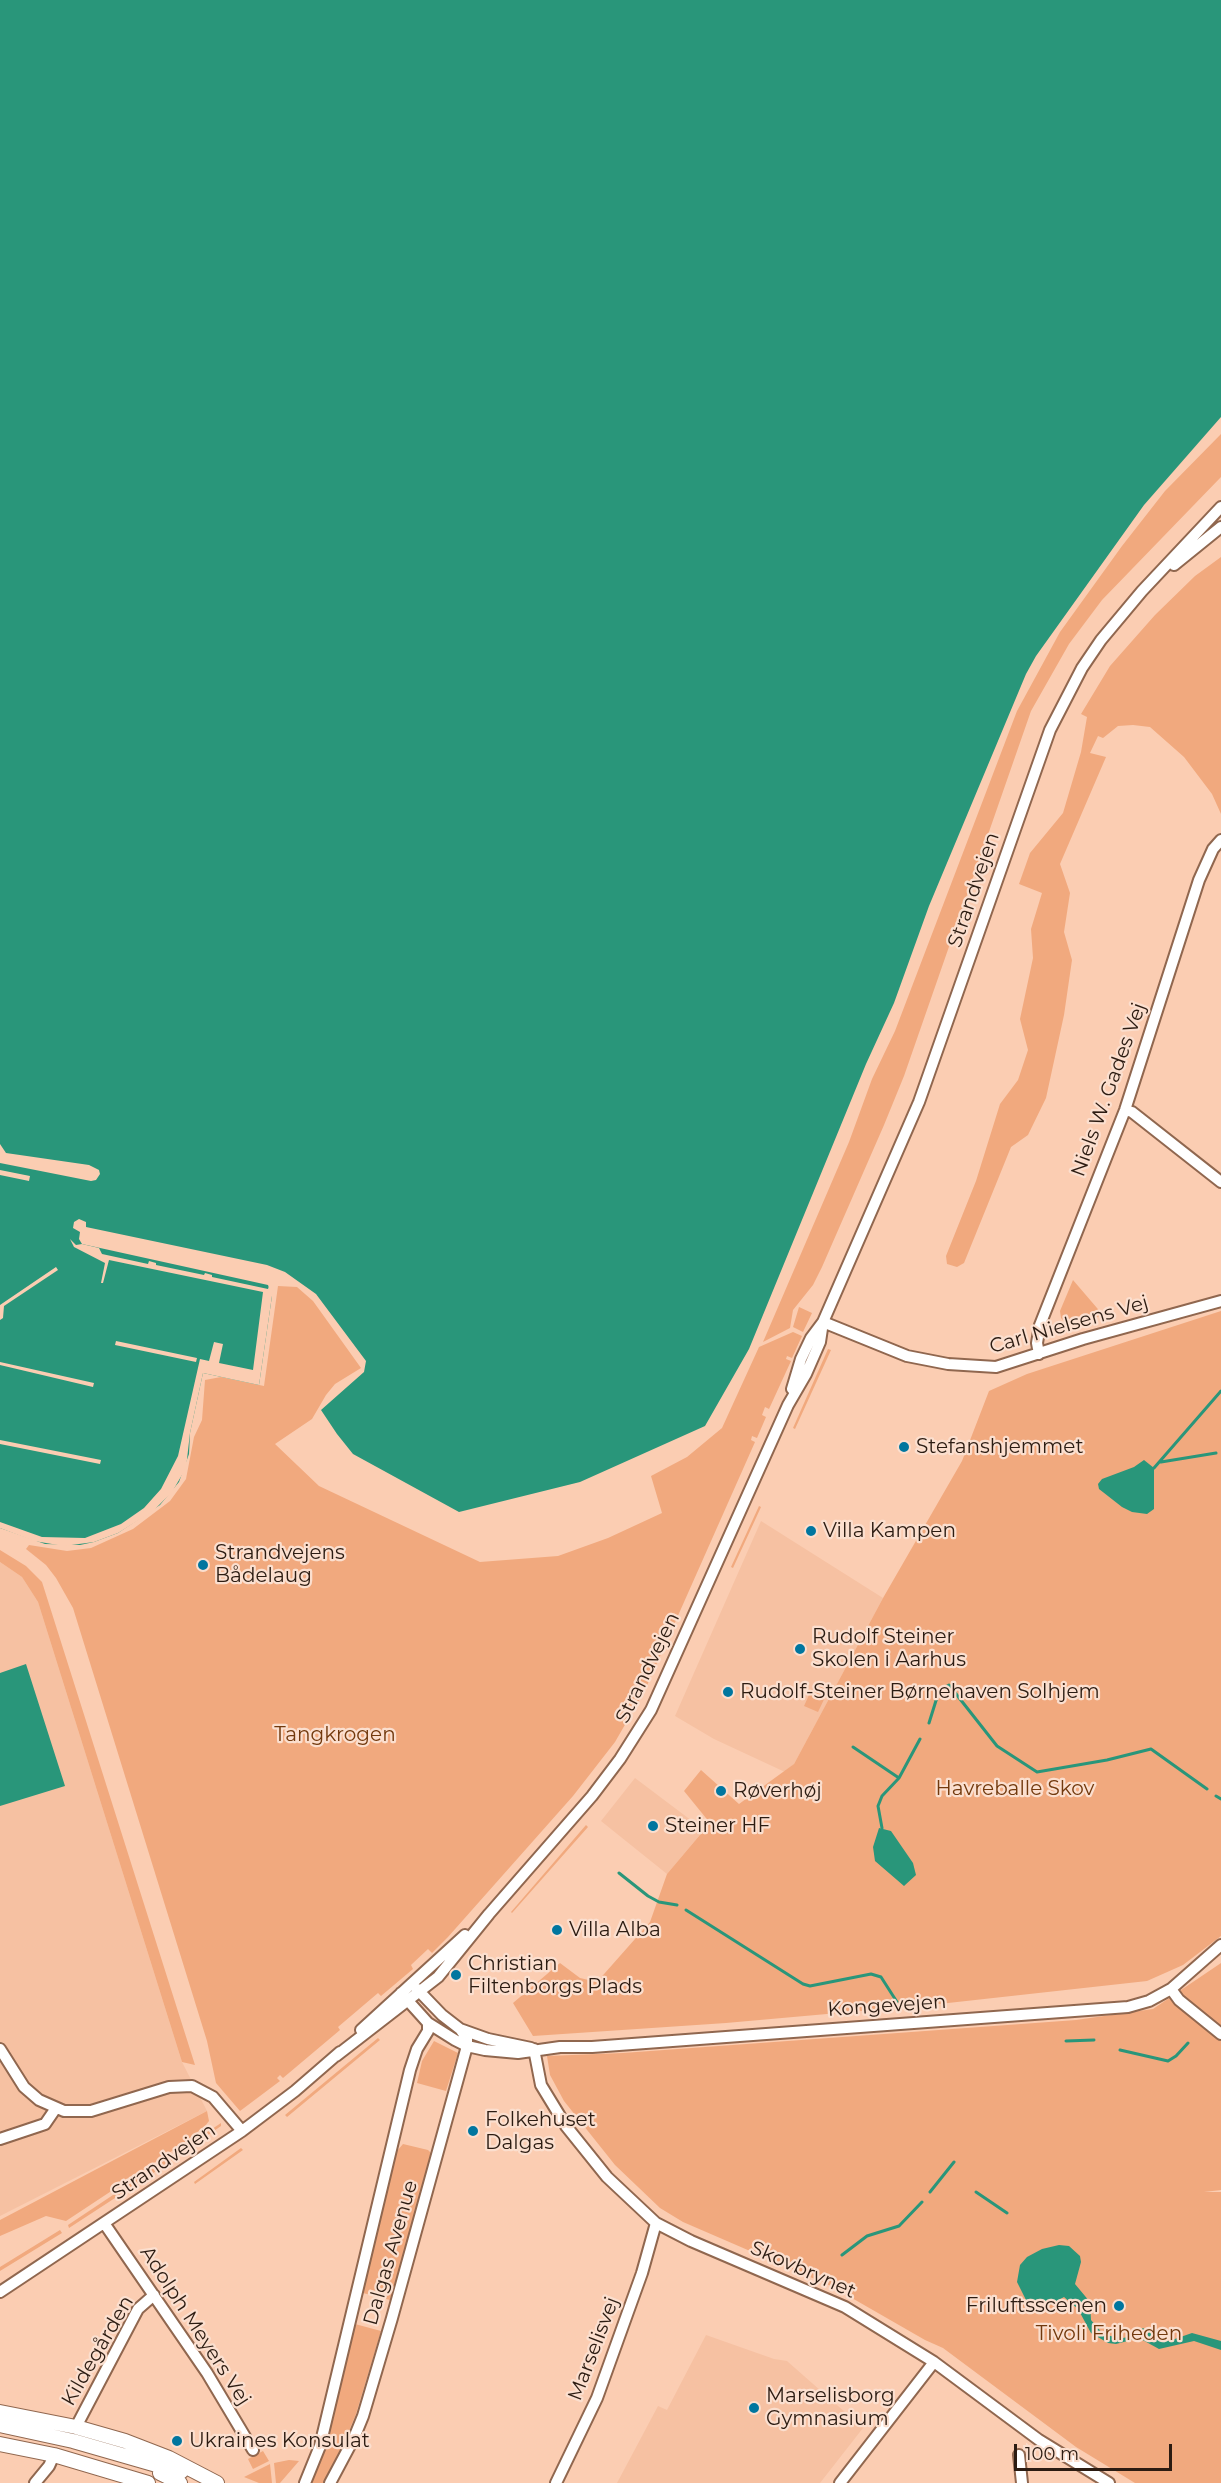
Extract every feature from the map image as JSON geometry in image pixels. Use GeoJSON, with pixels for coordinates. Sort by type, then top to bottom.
{"type":"FeatureCollection","features":[{"type":"Feature","properties":{"kind":"main road"},"geometry":{"type":"LineString","coordinates":[[0,2412],[76,2427],[147,2449],[217,2483]]}},
{"type":"Feature","properties":{"kind":"main road"},"geometry":{"type":"LineString","coordinates":[[0,2425],[73,2441],[211,2483]]}},
{"type":"Feature","properties":{"kind":"main road"},"geometry":{"type":"LineString","coordinates":[[0,2444],[54,2455],[148,2483]]}},
{"type":"Feature","properties":{"kind":"main road"},"geometry":{"type":"LineString","coordinates":[[123,2455],[180,2483]]}},
{"type":"Feature","properties":{"kind":"street","name":"Strandvejen"},"geometry":{"type":"LineString","coordinates":[[404,1997],[420,1992],[438,1977],[489,1914],[602,1784],[651,1710],[788,1405],[806,1374],[820,1342],[823,1322],[919,1102],[1050,730],[1082,668],[1113,626],[1142,591],[1221,507]]}},
{"type":"Feature","properties":{"kind":"street"},"geometry":{"type":"LineString","coordinates":[[1142,591],[1221,527]]}},
{"type":"Feature","properties":{"kind":"street","name":"Niels W. Gades Vej"},"geometry":{"type":"LineString","coordinates":[[1039,1354],[1037,1343],[1040,1325],[1125,1110],[1199,880],[1217,852],[1221,840]]}},
{"type":"Feature","properties":{"kind":"street"},"geometry":{"type":"LineString","coordinates":[[1125,1110],[1132,1112],[1221,1182]]}},
{"type":"Feature","properties":{"kind":"street","name":"Carl Nielsens Vej"},"geometry":{"type":"LineString","coordinates":[[823,1322],[907,1356],[948,1364],[996,1367],[1221,1301]]}},
{"type":"Feature","properties":{"kind":"street","name":"Strandvejen"},"geometry":{"type":"LineString","coordinates":[[2,2290],[242,2131],[295,2091],[404,1997],[411,1983],[489,1914]]}},
{"type":"Feature","properties":{"kind":"street","name":"Kongevejen"},"geometry":{"type":"LineString","coordinates":[[534,2049],[592,2047],[1128,2007],[1149,2001],[1171,1989],[1221,1945]]}},
{"type":"Feature","properties":{"kind":"street"},"geometry":{"type":"LineString","coordinates":[[411,1983],[442,2015],[460,2029],[467,2039],[468,2046]]}},
{"type":"Feature","properties":{"kind":"street"},"geometry":{"type":"LineString","coordinates":[[1171,1989],[1179,2000],[1221,2034]]}},
{"type":"Feature","properties":{"kind":"street"},"geometry":{"type":"LineString","coordinates":[[404,1997],[428,2022],[468,2046],[495,2052],[518,2053],[534,2049]]}},
{"type":"Feature","properties":{"kind":"street","name":"Dalgas Avenue"},"geometry":{"type":"LineString","coordinates":[[305,2483],[320,2446],[410,2070],[417,2049],[428,2031],[428,2022]]}},
{"type":"Feature","properties":{"kind":"street"},"geometry":{"type":"LineString","coordinates":[[460,2029],[488,2039],[534,2049]]}},
{"type":"Feature","properties":{"kind":"street","name":"Dalgas Avenue"},"geometry":{"type":"LineString","coordinates":[[330,2483],[363,2416],[468,2046]]}},
{"type":"Feature","properties":{"kind":"street"},"geometry":{"type":"LineString","coordinates":[[0,2049],[24,2087],[39,2100],[56,2108],[73,2113],[82,2112],[169,2087],[192,2086],[213,2097],[242,2131]]}},
{"type":"Feature","properties":{"kind":"street","name":"Skovbrynet"},"geometry":{"type":"LineString","coordinates":[[534,2049],[541,2085],[566,2126],[607,2177],[656,2223],[691,2241],[845,2307],[934,2362],[1039,2440],[1109,2483]]}},
{"type":"Feature","properties":{"kind":"street"},"geometry":{"type":"LineString","coordinates":[[0,2139],[45,2124],[56,2108]]}},
{"type":"Feature","properties":{"kind":"street","name":"Adolph Meyers Vej"},"geometry":{"type":"LineString","coordinates":[[104,2223],[207,2373],[253,2450]]}},
{"type":"Feature","properties":{"kind":"street","name":"Marselisvej"},"geometry":{"type":"LineString","coordinates":[[556,2483],[597,2398],[638,2283],[656,2223]]}},
{"type":"Feature","properties":{"kind":"street","name":"Kildegården"},"geometry":{"type":"LineString","coordinates":[[76,2427],[138,2308],[154,2295]]}},
{"type":"Feature","properties":{"kind":"street"},"geometry":{"type":"LineString","coordinates":[[840,2483],[934,2362]]}},
{"type":"Feature","properties":{"kind":"street"},"geometry":{"type":"LineString","coordinates":[[35,2483],[49,2466],[54,2455]]}},
{"type":"Feature","properties":{"kind":"street"},"geometry":{"type":"LineString","coordinates":[[1019,2456],[1022,2483]]}},
{"type":"Feature","properties":{"kind":"shaded area","name":"Rudolf Steiner Skolen i Aarhus"},"geometry":{"type":"Polygon","coordinates":[[[761,1521],[883,1598],[794,1764],[785,1772],[714,1739],[675,1716],[761,1521]]]}},
{"type":"Feature","properties":{"kind":"shaded area"},"geometry":{"type":"Polygon","coordinates":[[[0,1562],[22,1577],[38,1602],[182,2062],[207,2111],[0,2216],[0,1562]]]}},
{"type":"Feature","properties":{"kind":"shaded area","name":"Steiner HF"},"geometry":{"type":"Polygon","coordinates":[[[635,1778],[704,1830],[667,1874],[601,1821],[635,1778]]]}},
{"type":"Feature","properties":{"kind":"shaded area","name":"Marselisborg Gymnasium"},"geometry":{"type":"Polygon","coordinates":[[[706,2335],[774,2359],[787,2361],[863,2428],[820,2483],[617,2483],[658,2406],[667,2410],[706,2335]]]}},
{"type":"Feature","properties":{"kind":"green space"},"geometry":{"type":"Polygon","coordinates":[[[1221,434],[1221,477],[1102,600],[1069,644],[1031,711],[904,1076],[884,1125],[822,1267],[813,1285],[793,1310],[790,1328],[763,1342],[849,1142],[872,1079],[895,1031],[1017,711],[1060,632],[1122,546],[1165,491],[1221,434]]]}},
{"type":"Feature","properties":{"kind":"green space"},"geometry":{"type":"Polygon","coordinates":[[[1221,557],[1221,814],[1212,794],[1184,757],[1150,727],[1118,726],[1103,738],[1098,736],[1090,753],[1106,757],[1060,864],[1070,893],[1064,932],[1072,960],[1064,1015],[1046,1098],[1028,1135],[1011,1147],[964,1263],[957,1267],[947,1264],[946,1256],[976,1181],[1000,1104],[1018,1080],[1028,1050],[1020,1019],[1033,958],[1031,929],[1042,893],[1019,884],[1030,853],[1063,813],[1081,752],[1087,717],[1081,714],[1110,666],[1155,615],[1195,576],[1221,557]]]}},
{"type":"Feature","properties":{"kind":"green space"},"geometry":{"type":"Polygon","coordinates":[[[1073,1280],[1103,1315],[1074,1324],[1066,1323],[1061,1318],[1060,1311],[1073,1280]]]}},
{"type":"Feature","properties":{"kind":"green space","name":"Tangkrogen"},"geometry":{"type":"Polygon","coordinates":[[[278,1286],[297,1287],[313,1301],[361,1368],[335,1384],[312,1419],[275,1444],[319,1486],[480,1562],[558,1556],[608,1538],[662,1513],[651,1476],[687,1457],[722,1428],[759,1347],[793,1332],[802,1336],[792,1358],[787,1356],[786,1359],[791,1361],[769,1409],[765,1407],[762,1415],[766,1417],[757,1438],[752,1436],[751,1440],[755,1442],[645,1690],[615,1742],[573,1796],[432,1953],[428,1949],[411,1965],[413,1969],[381,1996],[378,1993],[338,2027],[340,2030],[283,2078],[280,2075],[277,2078],[280,2081],[240,2111],[216,2083],[207,2041],[73,1608],[46,1565],[26,1549],[29,1545],[67,1551],[91,1548],[133,1529],[170,1501],[186,1479],[194,1437],[202,1420],[205,1380],[221,1377],[264,1386],[278,1286]]]}},
{"type":"Feature","properties":{"kind":"green space"},"geometry":{"type":"Polygon","coordinates":[[[799,1307],[812,1313],[803,1332],[793,1327],[799,1307]]]}},
{"type":"Feature","properties":{"kind":"green space","name":"Havreballe Skov"},"geometry":{"type":"Polygon","coordinates":[[[1221,1311],[1221,1936],[1183,1965],[1147,1981],[939,2004],[726,2023],[533,2036],[513,2003],[560,1963],[580,1978],[597,1982],[650,1922],[667,1874],[710,1823],[684,1791],[701,1770],[739,1804],[794,1764],[883,1598],[962,1461],[989,1391],[1027,1374],[1221,1311]]]}},
{"type":"Feature","properties":{"kind":"green space"},"geometry":{"type":"Polygon","coordinates":[[[828,1349],[831,1350],[795,1429],[793,1428],[828,1349]]]}},
{"type":"Feature","properties":{"kind":"green space"},"geometry":{"type":"Polygon","coordinates":[[[759,1506],[761,1507],[733,1568],[731,1567],[759,1506]]]}},
{"type":"Feature","properties":{"kind":"green space"},"geometry":{"type":"Polygon","coordinates":[[[0,1550],[26,1566],[42,1582],[195,2065],[182,2062],[38,1602],[22,1577],[0,1562],[0,1550]]]}},
{"type":"Feature","properties":{"kind":"green space"},"geometry":{"type":"Polygon","coordinates":[[[815,1682],[829,1689],[818,1712],[804,1706],[815,1682]]]}},
{"type":"Feature","properties":{"kind":"green space"},"geometry":{"type":"Polygon","coordinates":[[[586,1825],[588,1827],[512,1913],[511,1912],[586,1825]]]}},
{"type":"Feature","properties":{"kind":"green space","name":"Tivoli Friheden"},"geometry":{"type":"Polygon","coordinates":[[[1221,1963],[1221,2190],[1204,2192],[1221,2192],[1221,2483],[1135,2483],[1076,2447],[943,2348],[831,2286],[683,2222],[660,2208],[615,2165],[564,2101],[550,2075],[547,2056],[623,2053],[1076,2020],[1153,2009],[1221,1963]]]}},
{"type":"Feature","properties":{"kind":"green space"},"geometry":{"type":"Polygon","coordinates":[[[378,2038],[380,2040],[287,2117],[285,2115],[378,2038]]]}},
{"type":"Feature","properties":{"kind":"green space"},"geometry":{"type":"Polygon","coordinates":[[[434,2041],[458,2053],[446,2091],[417,2083],[422,2061],[434,2041]]]}},
{"type":"Feature","properties":{"kind":"green space"},"geometry":{"type":"Polygon","coordinates":[[[207,2111],[209,2121],[181,2145],[66,2221],[46,2216],[0,2236],[0,2220],[207,2111]]]}},
{"type":"Feature","properties":{"kind":"green space"},"geometry":{"type":"Polygon","coordinates":[[[221,2123],[221,2126],[161,2168],[69,2228],[68,2225],[221,2123]]]}},
{"type":"Feature","properties":{"kind":"green space"},"geometry":{"type":"Polygon","coordinates":[[[403,2144],[428,2150],[432,2154],[390,2300],[363,2293],[397,2151],[403,2144]]]}},
{"type":"Feature","properties":{"kind":"green space"},"geometry":{"type":"Polygon","coordinates":[[[241,2148],[243,2150],[195,2184],[194,2182],[241,2148]]]}},
{"type":"Feature","properties":{"kind":"green space"},"geometry":{"type":"Polygon","coordinates":[[[60,2230],[62,2233],[0,2271],[0,2267],[60,2230]]]}},
{"type":"Feature","properties":{"kind":"green space"},"geometry":{"type":"Polygon","coordinates":[[[355,2324],[381,2331],[356,2414],[344,2443],[323,2483],[312,2483],[324,2452],[355,2324]]]}},
{"type":"Feature","properties":{"kind":"green space"},"geometry":{"type":"Polygon","coordinates":[[[263,2451],[269,2461],[253,2469],[248,2459],[263,2451]]]}},
{"type":"Feature","properties":{"kind":"green space"},"geometry":{"type":"Polygon","coordinates":[[[299,2461],[280,2483],[276,2483],[274,2463],[299,2461]]]}},
{"type":"Feature","properties":{"kind":"green space"},"geometry":{"type":"Polygon","coordinates":[[[270,2464],[272,2483],[259,2483],[244,2477],[270,2464]]]}},
{"type":"Feature","properties":{"kind":"water"},"geometry":{"type":"Polygon","coordinates":[[[0,0],[1221,0],[1221,417],[1144,505],[1036,656],[1026,674],[929,906],[894,1003],[866,1064],[749,1349],[705,1426],[580,1482],[459,1512],[353,1454],[321,1410],[364,1372],[366,1361],[316,1294],[285,1272],[267,1265],[86,1227],[86,1222],[79,1219],[74,1222],[73,1228],[80,1232],[79,1239],[82,1244],[268,1285],[272,1296],[259,1385],[203,1373],[190,1433],[189,1454],[179,1482],[160,1505],[118,1533],[80,1545],[45,1544],[0,1528],[0,1163],[91,1181],[96,1180],[100,1174],[99,1170],[89,1165],[6,1153],[0,1144],[0,0]]]}},
{"type":"Feature","properties":{"kind":"water"},"geometry":{"type":"Polygon","coordinates":[[[1144,1460],[1154,1468],[1154,1509],[1147,1514],[1132,1512],[1122,1507],[1099,1489],[1098,1484],[1102,1479],[1134,1467],[1144,1460]]]}},
{"type":"Feature","properties":{"kind":"water"},"geometry":{"type":"Polygon","coordinates":[[[26,1664],[65,1786],[0,1806],[0,1673],[26,1664]]]}},
{"type":"Feature","properties":{"kind":"water"},"geometry":{"type":"Polygon","coordinates":[[[879,1828],[891,1831],[913,1863],[916,1875],[904,1886],[875,1861],[873,1847],[879,1828]]]}},
{"type":"Feature","properties":{"kind":"water"},"geometry":{"type":"Polygon","coordinates":[[[1059,2245],[1069,2246],[1080,2256],[1081,2262],[1075,2284],[1090,2302],[1091,2320],[1104,2335],[1123,2338],[1132,2336],[1143,2328],[1155,2336],[1153,2340],[1156,2337],[1169,2341],[1192,2333],[1221,2341],[1221,2350],[1194,2341],[1159,2349],[1139,2338],[1116,2344],[1108,2343],[1091,2333],[1078,2309],[1064,2297],[1048,2306],[1041,2307],[1027,2302],[1017,2282],[1020,2265],[1027,2257],[1042,2249],[1059,2245]]]}},
{"type":"Feature","properties":{"kind":"pier"},"geometry":{"type":"Polygon","coordinates":[[[0,1170],[30,1176],[29,1181],[0,1175],[0,1170]]]}},
{"type":"Feature","properties":{"kind":"pier"},"geometry":{"type":"Polygon","coordinates":[[[70,1239],[76,1245],[99,1248],[102,1254],[148,1264],[149,1261],[156,1265],[204,1275],[205,1273],[212,1277],[268,1289],[270,1283],[273,1289],[259,1385],[203,1373],[190,1433],[186,1468],[172,1492],[153,1511],[118,1533],[94,1542],[64,1546],[34,1541],[0,1528],[0,1522],[42,1537],[85,1538],[121,1524],[144,1508],[161,1489],[178,1456],[200,1359],[209,1361],[214,1342],[223,1344],[219,1363],[253,1370],[263,1292],[109,1260],[103,1283],[101,1283],[105,1263],[74,1247],[70,1239]]]}},
{"type":"Feature","properties":{"kind":"pier"},"geometry":{"type":"Polygon","coordinates":[[[56,1267],[58,1270],[4,1306],[3,1318],[0,1320],[0,1305],[56,1267]]]}},
{"type":"Feature","properties":{"kind":"pier"},"geometry":{"type":"Polygon","coordinates":[[[116,1341],[197,1358],[196,1362],[115,1345],[116,1341]]]}},
{"type":"Feature","properties":{"kind":"pier"},"geometry":{"type":"Polygon","coordinates":[[[0,1362],[94,1383],[93,1387],[0,1365],[0,1362]]]}},
{"type":"Feature","properties":{"kind":"pier"},"geometry":{"type":"Polygon","coordinates":[[[0,1440],[101,1460],[100,1464],[0,1444],[0,1440]]]}},
{"type":"Feature","properties":{"kind":"waterway"},"geometry":{"type":"LineString","coordinates":[[1154,1468],[1221,1391]]}},
{"type":"Feature","properties":{"kind":"waterway"},"geometry":{"type":"LineString","coordinates":[[1161,1462],[1216,1453]]}},
{"type":"Feature","properties":{"kind":"waterway"},"geometry":{"type":"LineString","coordinates":[[929,1723],[939,1691],[949,1685],[997,1746],[1037,1772],[1107,1760],[1151,1749],[1207,1789]]}},
{"type":"Feature","properties":{"kind":"waterway"},"geometry":{"type":"LineString","coordinates":[[853,1747],[899,1778],[920,1739]]}},
{"type":"Feature","properties":{"kind":"waterway"},"geometry":{"type":"LineString","coordinates":[[882,1828],[878,1806],[882,1796],[899,1778]]}},
{"type":"Feature","properties":{"kind":"waterway"},"geometry":{"type":"LineString","coordinates":[[1216,1796],[1221,1799]]}},
{"type":"Feature","properties":{"kind":"waterway"},"geometry":{"type":"LineString","coordinates":[[619,1873],[648,1896],[659,1902],[677,1905]]}},
{"type":"Feature","properties":{"kind":"waterway"},"geometry":{"type":"LineString","coordinates":[[686,1910],[803,1984],[810,1986],[871,1974],[881,1977],[897,2002]]}},
{"type":"Feature","properties":{"kind":"waterway"},"geometry":{"type":"LineString","coordinates":[[1066,2041],[1094,2040]]}},
{"type":"Feature","properties":{"kind":"waterway"},"geometry":{"type":"LineString","coordinates":[[1120,2050],[1168,2061],[1188,2043]]}},
{"type":"Feature","properties":{"kind":"waterway"},"geometry":{"type":"LineString","coordinates":[[930,2192],[954,2162]]}},
{"type":"Feature","properties":{"kind":"waterway"},"geometry":{"type":"LineString","coordinates":[[976,2192],[1007,2213]]}},
{"type":"Feature","properties":{"kind":"waterway"},"geometry":{"type":"LineString","coordinates":[[842,2255],[867,2236],[899,2226],[922,2202]]}},
{"type":"Feature","properties":{"kind":"place","name":"Stefanshjemmet"},"geometry":{"type":"Point","coordinates":[904,1447]}},
{"type":"Feature","properties":{"kind":"place","name":"Villa Kampen"},"geometry":{"type":"Point","coordinates":[811,1531]}},
{"type":"Feature","properties":{"kind":"place","name":"Strandvejens Bådelaug"},"geometry":{"type":"Point","coordinates":[203,1565]}},
{"type":"Feature","properties":{"kind":"place","name":"Rudolf Steiner Skolen i Aarhus"},"geometry":{"type":"Point","coordinates":[800,1649]}},
{"type":"Feature","properties":{"kind":"place","name":"Rudolf-Steiner Børnehaven Solhjem"},"geometry":{"type":"Point","coordinates":[728,1692]}},
{"type":"Feature","properties":{"kind":"place","name":"Røverhøj"},"geometry":{"type":"Point","coordinates":[721,1791]}},
{"type":"Feature","properties":{"kind":"place","name":"Steiner HF"},"geometry":{"type":"Point","coordinates":[653,1826]}},
{"type":"Feature","properties":{"kind":"place","name":"Villa Alba"},"geometry":{"type":"Point","coordinates":[557,1930]}},
{"type":"Feature","properties":{"kind":"place","name":"Christian Filtenborgs Plads"},"geometry":{"type":"Point","coordinates":[456,1975]}},
{"type":"Feature","properties":{"kind":"place","name":"Folkehuset Dalgas"},"geometry":{"type":"Point","coordinates":[473,2131]}},
{"type":"Feature","properties":{"kind":"place","name":"Friluftsscenen"},"geometry":{"type":"Point","coordinates":[1119,2306]}},
{"type":"Feature","properties":{"kind":"place","name":"Marselisborg Gymnasium"},"geometry":{"type":"Point","coordinates":[754,2408]}},
{"type":"Feature","properties":{"kind":"place","name":"Ukraines Konsulat"},"geometry":{"type":"Point","coordinates":[177,2441]}}]}
